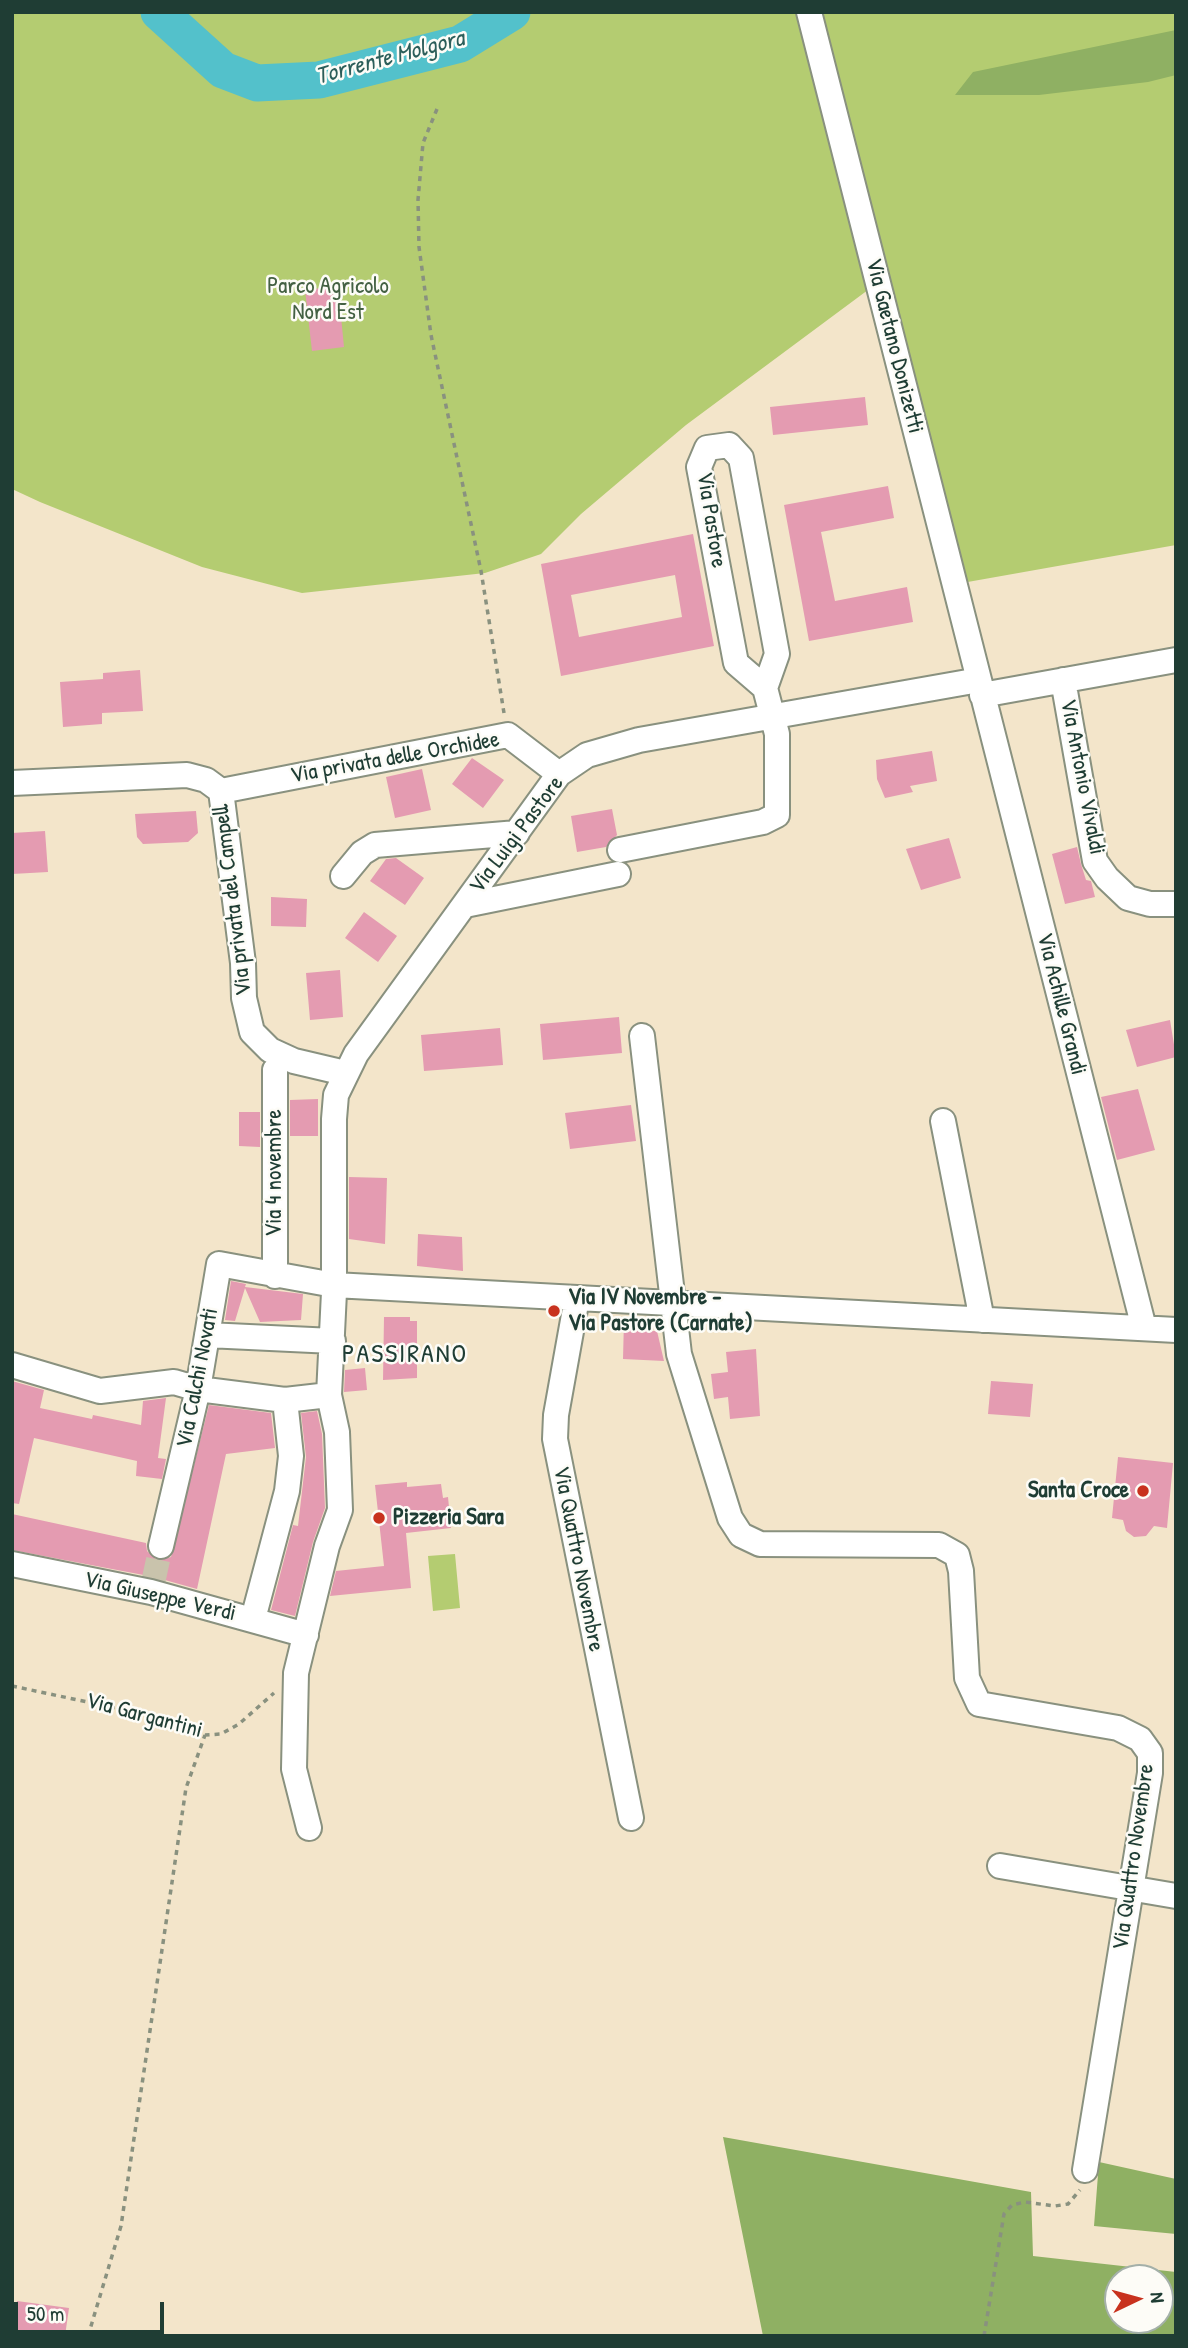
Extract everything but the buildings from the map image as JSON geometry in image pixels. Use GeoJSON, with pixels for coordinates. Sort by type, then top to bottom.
{"type":"FeatureCollection","features":[{"type":"Feature","properties":{"kind":"street","name":"Via Gaetano Donizetti"},"geometry":{"type":"LineString","coordinates":[[810,12],[980,687]]}},
{"type":"Feature","properties":{"kind":"street","name":"Via Pastore"},"geometry":{"type":"LineString","coordinates":[[729,445],[741,458],[764,586],[777,654],[765,688],[736,663],[699,467],[707,448],[729,445]]}},
{"type":"Feature","properties":{"kind":"street","name":"Via Pastore"},"geometry":{"type":"LineString","coordinates":[[724,595],[764,586]]}},
{"type":"Feature","properties":{"kind":"street"},"geometry":{"type":"LineString","coordinates":[[980,687],[1063,680],[1176,660]]}},
{"type":"Feature","properties":{"kind":"street","name":"Via Antonio Vivaldi"},"geometry":{"type":"LineString","coordinates":[[1063,680],[1096,861],[1107,878],[1128,898],[1150,904],[1176,904]]}},
{"type":"Feature","properties":{"kind":"street","name":"Via Luigi Pastore"},"geometry":{"type":"LineString","coordinates":[[334,1284],[334,1119],[336,1095],[345,1073],[559,774],[587,754],[612,746],[773,717],[980,687]]}},
{"type":"Feature","properties":{"kind":"street","name":"Via Achille Grandi"},"geometry":{"type":"LineString","coordinates":[[980,687],[1144,1328]]}},
{"type":"Feature","properties":{"kind":"street"},"geometry":{"type":"LineString","coordinates":[[465,905],[763,822],[777,815],[777,734],[765,688]]}},
{"type":"Feature","properties":{"kind":"street","name":"Via privata delle Orchidee"},"geometry":{"type":"LineString","coordinates":[[221,792],[508,735],[559,774]]}},
{"type":"Feature","properties":{"kind":"street","name":"Via privata del Campell"},"geometry":{"type":"LineString","coordinates":[[12,783],[187,775],[206,780],[221,792],[243,963],[244,998],[252,1032],[270,1050],[294,1062],[345,1073]]}},
{"type":"Feature","properties":{"kind":"street"},"geometry":{"type":"LineString","coordinates":[[343,876],[362,853],[375,845],[517,833]]}},
{"type":"Feature","properties":{"kind":"street","name":"Via Quattro Novembre"},"geometry":{"type":"LineString","coordinates":[[642,1037],[678,1354],[730,1518],[741,1535],[760,1545],[939,1545],[957,1555],[961,1571],[967,1678],[979,1704],[1118,1728],[1140,1739],[1150,1753],[1150,1773],[1085,2170]]}},
{"type":"Feature","properties":{"kind":"street","name":"Via 4 novembre"},"geometry":{"type":"LineString","coordinates":[[275,1070],[275,1276]]}},
{"type":"Feature","properties":{"kind":"street"},"geometry":{"type":"LineString","coordinates":[[943,1121],[982,1320]]}},
{"type":"Feature","properties":{"kind":"street","name":"Via Calchi Novati"},"geometry":{"type":"LineString","coordinates":[[161,1546],[198,1389],[219,1264],[275,1276]]}},
{"type":"Feature","properties":{"kind":"street"},"geometry":{"type":"LineString","coordinates":[[275,1276],[334,1284],[1176,1330]]}},
{"type":"Feature","properties":{"kind":"street"},"geometry":{"type":"LineString","coordinates":[[309,1828],[294,1769],[296,1673],[327,1546],[340,1510],[337,1432],[330,1395],[334,1284]]}},
{"type":"Feature","properties":{"kind":"street","name":"Via Quattro Novembre"},"geometry":{"type":"LineString","coordinates":[[577,1298],[555,1439],[631,1818]]}},
{"type":"Feature","properties":{"kind":"street"},"geometry":{"type":"LineString","coordinates":[[207,1335],[332,1341]]}},
{"type":"Feature","properties":{"kind":"street"},"geometry":{"type":"LineString","coordinates":[[12,1365],[100,1391],[174,1382],[198,1389],[285,1400],[330,1395]]}},
{"type":"Feature","properties":{"kind":"street"},"geometry":{"type":"LineString","coordinates":[[253,1619],[287,1492],[291,1456],[285,1400]]}},
{"type":"Feature","properties":{"kind":"street","name":"Via Giuseppe Verdi"},"geometry":{"type":"LineString","coordinates":[[12,1564],[152,1588],[306,1635]]}},
{"type":"Feature","properties":{"kind":"street"},"geometry":{"type":"LineString","coordinates":[[1000,1866],[1176,1896]]}},
{"type":"Feature","properties":{"kind":"path"},"geometry":{"type":"LineString","coordinates":[[437,109],[423,144],[418,200],[419,247],[431,335],[481,571],[508,735]]}},
{"type":"Feature","properties":{"kind":"path","name":"Via Gargantini"},"geometry":{"type":"LineString","coordinates":[[12,1686],[177,1721],[191,1731],[205,1735],[221,1734],[239,1724],[296,1673]]}},
{"type":"Feature","properties":{"kind":"path"},"geometry":{"type":"LineString","coordinates":[[88,2336],[121,2226],[186,1788],[205,1735]]}},
{"type":"Feature","properties":{"kind":"path"},"geometry":{"type":"LineString","coordinates":[[984,2336],[1004,2214],[1012,2205],[1025,2202],[1055,2207],[1068,2204],[1080,2191],[1085,2170]]}},
{"type":"Feature","properties":{"kind":"green space","name":"Parco Agricolo Nord Est"},"geometry":{"type":"Polygon","coordinates":[[[12,12],[1176,12],[1176,545],[962,583],[876,284],[686,425],[581,514],[541,554],[485,573],[302,593],[202,567],[40,502],[12,489],[12,12]]]}},
{"type":"Feature","properties":{"kind":"green space"},"geometry":{"type":"Polygon","coordinates":[[[1176,30],[1176,75],[1148,82],[1039,95],[955,95],[973,72],[1176,30]]]}},
{"type":"Feature","properties":{"kind":"green space"},"geometry":{"type":"Polygon","coordinates":[[[455,1554],[460,1608],[433,1611],[428,1556],[455,1554]]]}},
{"type":"Feature","properties":{"kind":"green space"},"geometry":{"type":"Polygon","coordinates":[[[723,2137],[1031,2192],[1033,2256],[1104,2264],[1104,2334],[1174,2334],[1174,2272],[1176,2336],[763,2336],[723,2137]]]}},
{"type":"Feature","properties":{"kind":"green space"},"geometry":{"type":"Polygon","coordinates":[[[1099,2162],[1176,2179],[1176,2234],[1094,2226],[1099,2162]]]}},
{"type":"Feature","properties":{"kind":"waterway","name":"Torrente Molgora"},"geometry":{"type":"LineString","coordinates":[[159,12],[223,70],[257,83],[319,80],[460,44],[512,12]]}},
{"type":"Feature","properties":{"kind":"tunnel"},"geometry":{"type":"LineString","coordinates":[[153,1583],[161,1546]]}},
{"type":"Feature","properties":{"kind":"place","name":"Via IV Novembre - Via Pastore (Carnate)"},"geometry":{"type":"Point","coordinates":[554,1311]}},
{"type":"Feature","properties":{"kind":"place","name":"Santa Croce"},"geometry":{"type":"Point","coordinates":[1143,1491]}},
{"type":"Feature","properties":{"kind":"place","name":"Pizzeria Sara"},"geometry":{"type":"Point","coordinates":[379,1518]}},
{"type":"Feature","properties":{"kind":"district","name":"PASSIRANO"},"geometry":{"type":"Point","coordinates":[405,1355]}}]}
